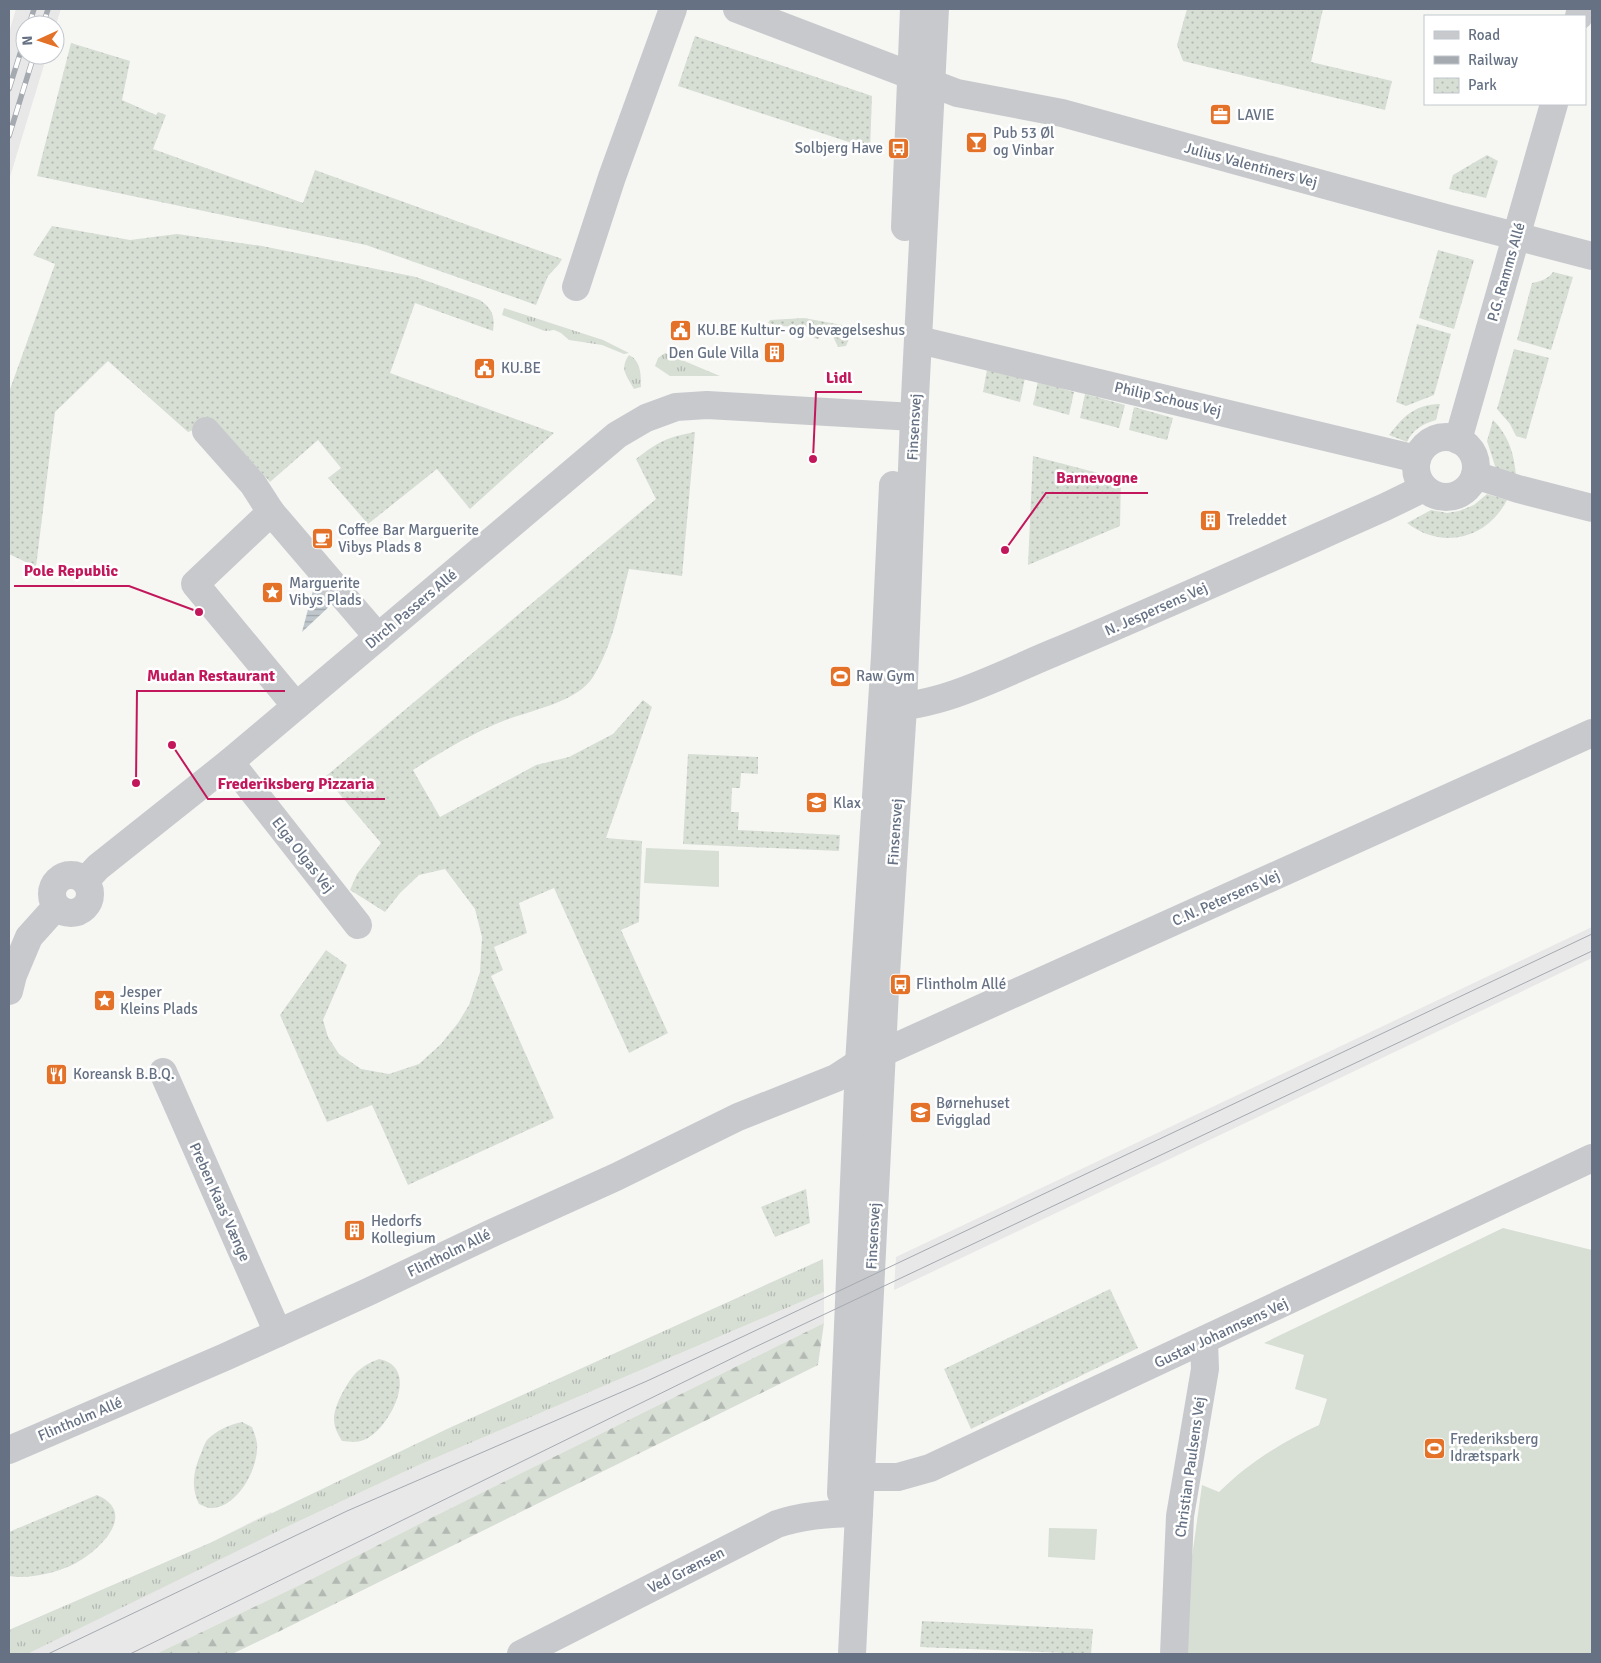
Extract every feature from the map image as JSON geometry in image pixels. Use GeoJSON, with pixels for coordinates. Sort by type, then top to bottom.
{"type":"FeatureCollection","features":[{"type":"Feature","properties":{"kind":"street"},"geometry":{"type":"LineString","coordinates":[[576,287],[612,178],[673,9]]}},
{"type":"Feature","properties":{"kind":"street"},"geometry":{"type":"LineString","coordinates":[[736,9],[920,80]]}},
{"type":"Feature","properties":{"kind":"street","name":"Finsensvej"},"geometry":{"type":"LineString","coordinates":[[905,417],[919,340],[920,80],[914,9]]}},
{"type":"Feature","properties":{"kind":"street","name":"Finsensvej"},"geometry":{"type":"LineString","coordinates":[[836,1654],[851,1477],[871,1058],[892,707],[920,80],[935,9]]}},
{"type":"Feature","properties":{"kind":"street","name":"Julius Valentiners Vej"},"geometry":{"type":"LineString","coordinates":[[920,80],[957,93],[1062,113],[1592,256]]}},
{"type":"Feature","properties":{"kind":"street","name":"P.G. Ramms Allé"},"geometry":{"type":"LineString","coordinates":[[1458,440],[1554,105]]}},
{"type":"Feature","properties":{"kind":"street","name":"Philip Schous Vej"},"geometry":{"type":"LineString","coordinates":[[919,340],[1417,459]]}},
{"type":"Feature","properties":{"kind":"street","name":"Dirch Passers Allé"},"geometry":{"type":"LineString","coordinates":[[9,991],[13,975],[29,937],[56,907],[52,895],[53,887],[58,880],[64,876],[71,875],[79,876],[85,881],[98,867],[230,762],[617,435],[646,418],[676,408],[707,406],[905,417]]}},
{"type":"Feature","properties":{"kind":"street"},"geometry":{"type":"LineString","coordinates":[[206,431],[253,484],[271,512],[378,637]]}},
{"type":"Feature","properties":{"kind":"street"},"geometry":{"type":"LineString","coordinates":[[1446,437],[1458,440],[1467,446],[1473,454],[1476,465],[1475,475],[1470,485],[1462,492],[1453,496],[1442,497],[1432,494],[1424,488],[1418,479],[1417,459],[1423,448],[1433,440],[1446,437]]}},
{"type":"Feature","properties":{"kind":"street"},"geometry":{"type":"LineString","coordinates":[[1475,475],[1518,489],[1592,508]]}},
{"type":"Feature","properties":{"kind":"street","name":"N. Jespersens Vej"},"geometry":{"type":"LineString","coordinates":[[892,707],[940,700],[1132,620],[1386,507],[1424,488]]}},
{"type":"Feature","properties":{"kind":"street"},"geometry":{"type":"LineString","coordinates":[[271,512],[195,584],[296,706]]}},
{"type":"Feature","properties":{"kind":"street","name":"C.N. Petersens Vej"},"geometry":{"type":"LineString","coordinates":[[871,1058],[1592,733]]}},
{"type":"Feature","properties":{"kind":"street","name":"Elga Olgas Vej"},"geometry":{"type":"LineString","coordinates":[[230,762],[358,925]]}},
{"type":"Feature","properties":{"kind":"street","name":"Flintholm Allé"},"geometry":{"type":"LineString","coordinates":[[9,1450],[278,1332],[616,1176],[738,1117],[836,1078],[871,1058]]}},
{"type":"Feature","properties":{"kind":"street","name":"Preben Kaas' Vænge"},"geometry":{"type":"LineString","coordinates":[[163,1072],[278,1332]]}},
{"type":"Feature","properties":{"kind":"street","name":"Gustav Johannsens Vej"},"geometry":{"type":"LineString","coordinates":[[851,1477],[898,1477],[930,1468],[1592,1158]]}},
{"type":"Feature","properties":{"kind":"street","name":"Christian Paulsens Vej"},"geometry":{"type":"LineString","coordinates":[[1174,1654],[1180,1516],[1205,1369],[1204,1341]]}},
{"type":"Feature","properties":{"kind":"street","name":"Finsensvej"},"geometry":{"type":"LineString","coordinates":[[849,1513],[852,1654]]}},
{"type":"Feature","properties":{"kind":"street","name":"Ved Grænsen"},"geometry":{"type":"LineString","coordinates":[[521,1654],[777,1524],[797,1517],[849,1513]]}},
{"type":"Feature","properties":{"kind":"shaded area"},"geometry":{"type":"Polygon","coordinates":[[[16,9],[61,9],[59,15],[15,15],[15,65],[44,65],[9,180],[9,33],[16,9]]]}},
{"type":"Feature","properties":{"kind":"shaded area"},"geometry":{"type":"Polygon","coordinates":[[[315,583],[334,602],[302,632],[315,583]]]}},
{"type":"Feature","properties":{"kind":"shaded area"},"geometry":{"type":"Polygon","coordinates":[[[1592,927],[1592,958],[894,1290],[896,1257],[1592,927]]]}},
{"type":"Feature","properties":{"kind":"shaded area"},"geometry":{"type":"Polygon","coordinates":[[[824,1292],[824,1323],[304,1583],[156,1654],[9,1654],[9,1630],[210,1543],[271,1512],[280,1530],[421,1464],[824,1292]]]}},
{"type":"Feature","properties":{"kind":"green space"},"geometry":{"type":"Polygon","coordinates":[[[1187,9],[1323,9],[1311,62],[1392,81],[1385,110],[1183,61],[1177,45],[1187,9]]]}},
{"type":"Feature","properties":{"kind":"green space"},"geometry":{"type":"Polygon","coordinates":[[[695,36],[872,96],[870,149],[678,86],[695,36]]]}},
{"type":"Feature","properties":{"kind":"green space"},"geometry":{"type":"Polygon","coordinates":[[[71,43],[130,61],[122,100],[156,115],[158,112],[166,115],[153,149],[303,203],[315,170],[562,259],[548,276],[536,305],[366,245],[37,176],[71,43]]]}},
{"type":"Feature","properties":{"kind":"green space"},"geometry":{"type":"Polygon","coordinates":[[[1487,155],[1498,161],[1486,198],[1449,189],[1453,175],[1487,155]]]}},
{"type":"Feature","properties":{"kind":"green space"},"geometry":{"type":"Polygon","coordinates":[[[52,226],[130,240],[177,234],[262,246],[416,277],[480,300],[488,307],[492,314],[494,322],[493,331],[415,303],[390,373],[554,433],[470,509],[437,469],[368,524],[328,478],[341,468],[318,440],[270,482],[216,422],[188,432],[108,361],[55,412],[36,567],[9,554],[9,392],[55,264],[33,255],[52,226]]]}},
{"type":"Feature","properties":{"kind":"green space"},"geometry":{"type":"Polygon","coordinates":[[[1438,250],[1474,260],[1454,329],[1419,318],[1438,250]]]}},
{"type":"Feature","properties":{"kind":"green space"},"geometry":{"type":"Polygon","coordinates":[[[1553,272],[1573,277],[1551,350],[1517,340],[1532,283],[1544,279],[1553,272]]]}},
{"type":"Feature","properties":{"kind":"green space"},"geometry":{"type":"Polygon","coordinates":[[[504,308],[603,340],[629,353],[624,354],[602,345],[569,340],[554,330],[545,331],[502,315],[504,308]]]}},
{"type":"Feature","properties":{"kind":"green space"},"geometry":{"type":"Polygon","coordinates":[[[804,318],[866,327],[864,336],[851,334],[846,346],[838,347],[830,330],[825,331],[818,339],[814,338],[812,330],[807,327],[779,326],[768,323],[770,320],[804,318]]]}},
{"type":"Feature","properties":{"kind":"green space"},"geometry":{"type":"Polygon","coordinates":[[[1417,324],[1451,334],[1434,395],[1406,406],[1396,402],[1417,324]]]}},
{"type":"Feature","properties":{"kind":"green space"},"geometry":{"type":"Polygon","coordinates":[[[1514,349],[1549,358],[1526,439],[1516,436],[1510,424],[1497,409],[1514,349]]]}},
{"type":"Feature","properties":{"kind":"green space"},"geometry":{"type":"Polygon","coordinates":[[[665,353],[720,376],[670,376],[655,366],[658,358],[665,353]]]}},
{"type":"Feature","properties":{"kind":"green space"},"geometry":{"type":"Polygon","coordinates":[[[629,355],[638,364],[640,373],[641,387],[634,389],[624,368],[629,355]]]}},
{"type":"Feature","properties":{"kind":"green space"},"geometry":{"type":"Polygon","coordinates":[[[987,369],[1025,378],[1020,402],[983,392],[987,369]]]}},
{"type":"Feature","properties":{"kind":"green space"},"geometry":{"type":"Polygon","coordinates":[[[1038,381],[1074,392],[1069,415],[1033,405],[1038,381]]]}},
{"type":"Feature","properties":{"kind":"green space"},"geometry":{"type":"Polygon","coordinates":[[[1085,394],[1125,405],[1119,428],[1080,418],[1085,394]]]}},
{"type":"Feature","properties":{"kind":"green space"},"geometry":{"type":"Polygon","coordinates":[[[1440,404],[1436,420],[1419,428],[1407,442],[1389,435],[1405,417],[1416,409],[1440,404]]]}},
{"type":"Feature","properties":{"kind":"green space"},"geometry":{"type":"Polygon","coordinates":[[[1134,407],[1173,418],[1167,440],[1129,430],[1134,407]]]}},
{"type":"Feature","properties":{"kind":"green space"},"geometry":{"type":"Polygon","coordinates":[[[1493,420],[1503,432],[1510,446],[1516,476],[1496,469],[1487,441],[1493,420]]]}},
{"type":"Feature","properties":{"kind":"green space"},"geometry":{"type":"Polygon","coordinates":[[[695,432],[682,576],[629,569],[611,638],[593,677],[585,686],[576,693],[552,705],[503,721],[479,732],[413,770],[440,817],[536,765],[569,757],[613,734],[643,700],[652,707],[606,838],[642,841],[639,922],[621,930],[668,1033],[629,1053],[554,888],[519,903],[527,933],[494,947],[503,970],[491,976],[554,1118],[408,1185],[372,1105],[327,1122],[280,1015],[326,950],[347,965],[323,1020],[328,1037],[339,1054],[361,1069],[389,1074],[419,1064],[441,1044],[458,1023],[469,1005],[480,972],[482,937],[475,909],[445,869],[419,875],[400,893],[385,912],[350,890],[357,874],[381,843],[325,777],[656,499],[636,459],[663,441],[695,432]]]}},
{"type":"Feature","properties":{"kind":"green space"},"geometry":{"type":"Polygon","coordinates":[[[1033,456],[1121,479],[1120,526],[1028,565],[1033,456]]]}},
{"type":"Feature","properties":{"kind":"green space"},"geometry":{"type":"Polygon","coordinates":[[[1487,494],[1507,500],[1488,524],[1476,532],[1449,538],[1421,531],[1407,523],[1431,510],[1447,513],[1459,511],[1474,505],[1487,494]]]}},
{"type":"Feature","properties":{"kind":"green space"},"geometry":{"type":"Polygon","coordinates":[[[688,754],[758,757],[758,774],[741,773],[740,788],[732,788],[731,812],[739,812],[738,830],[840,835],[839,851],[683,844],[688,754]]]}},
{"type":"Feature","properties":{"kind":"green space"},"geometry":{"type":"Polygon","coordinates":[[[646,848],[719,851],[719,887],[644,883],[646,848]]]}},
{"type":"Feature","properties":{"kind":"green space"},"geometry":{"type":"Polygon","coordinates":[[[806,1189],[810,1223],[775,1237],[761,1207],[806,1189]]]}},
{"type":"Feature","properties":{"kind":"green space","name":"Frederiksberg Idrætspark"},"geometry":{"type":"Polygon","coordinates":[[[1503,1228],[1592,1250],[1592,1654],[1187,1654],[1190,1571],[1202,1485],[1219,1492],[1230,1481],[1266,1454],[1319,1425],[1327,1399],[1295,1389],[1304,1355],[1264,1343],[1503,1228]]]}},
{"type":"Feature","properties":{"kind":"green space"},"geometry":{"type":"Polygon","coordinates":[[[823,1259],[824,1292],[421,1464],[280,1530],[27,1654],[9,1654],[9,1630],[210,1543],[447,1429],[823,1259]]]}},
{"type":"Feature","properties":{"kind":"green space"},"geometry":{"type":"Polygon","coordinates":[[[1110,1289],[1138,1348],[971,1429],[944,1369],[1110,1289]]]}},
{"type":"Feature","properties":{"kind":"green space"},"geometry":{"type":"Polygon","coordinates":[[[824,1323],[818,1365],[232,1654],[156,1654],[304,1583],[824,1323]]]}},
{"type":"Feature","properties":{"kind":"green space"},"geometry":{"type":"Polygon","coordinates":[[[379,1359],[391,1364],[398,1373],[400,1384],[393,1409],[377,1431],[365,1440],[342,1441],[336,1431],[334,1422],[339,1400],[354,1375],[368,1364],[379,1359]]]}},
{"type":"Feature","properties":{"kind":"green space"},"geometry":{"type":"Polygon","coordinates":[[[242,1422],[252,1427],[257,1444],[256,1459],[249,1478],[236,1496],[219,1507],[210,1508],[199,1504],[196,1497],[194,1478],[197,1464],[207,1440],[227,1426],[242,1422]]]}},
{"type":"Feature","properties":{"kind":"green space"},"geometry":{"type":"Polygon","coordinates":[[[97,1495],[109,1503],[115,1513],[114,1523],[109,1534],[101,1544],[80,1561],[63,1569],[32,1576],[9,1576],[9,1532],[97,1495]]]}},
{"type":"Feature","properties":{"kind":"green space"},"geometry":{"type":"Polygon","coordinates":[[[1049,1528],[1097,1529],[1095,1560],[1048,1557],[1049,1528]]]}},
{"type":"Feature","properties":{"kind":"green space"},"geometry":{"type":"Polygon","coordinates":[[[922,1621],[1093,1629],[1091,1654],[920,1647],[922,1621]]]}},
{"type":"Feature","properties":{"kind":"tram line"},"geometry":{"type":"LineString","coordinates":[[48,1654],[347,1511],[647,1381],[744,1336],[1592,934]]}},
{"type":"Feature","properties":{"kind":"tram line"},"geometry":{"type":"LineString","coordinates":[[130,1654],[751,1349],[1592,951]]}},
{"type":"Feature","properties":{"kind":"railway"},"geometry":{"type":"LineString","coordinates":[[32,15],[34,9]]}},
{"type":"Feature","properties":{"kind":"railway"},"geometry":{"type":"LineString","coordinates":[[46,15],[48,9]]}},
{"type":"Feature","properties":{"kind":"railway"},"geometry":{"type":"LineString","coordinates":[[9,89],[17,65]]}},
{"type":"Feature","properties":{"kind":"railway"},"geometry":{"type":"LineString","coordinates":[[9,136],[31,65]]}},
{"type":"Feature","properties":{"kind":"place","name":"LAVIE"},"geometry":{"type":"Point","coordinates":[1221,115]}},
{"type":"Feature","properties":{"kind":"place","name":"Pub 53 Øl og Vinbar"},"geometry":{"type":"Point","coordinates":[977,142]}},
{"type":"Feature","properties":{"kind":"place","name":"Solbjerg Have"},"geometry":{"type":"Point","coordinates":[899,148]}},
{"type":"Feature","properties":{"kind":"place","name":"KU.BE Kultur- og bevægelseshus"},"geometry":{"type":"Point","coordinates":[681,330]}},
{"type":"Feature","properties":{"kind":"place","name":"Den Gule Villa"},"geometry":{"type":"Point","coordinates":[775,353]}},
{"type":"Feature","properties":{"kind":"place","name":"KU.BE"},"geometry":{"type":"Point","coordinates":[485,368]}},
{"type":"Feature","properties":{"kind":"place","name":"Lidl"},"geometry":{"type":"Point","coordinates":[813,459]}},
{"type":"Feature","properties":{"kind":"place","name":"Treleddet"},"geometry":{"type":"Point","coordinates":[1211,520]}},
{"type":"Feature","properties":{"kind":"place","name":"Coffee Bar Marguerite Vibys Plads 8"},"geometry":{"type":"Point","coordinates":[322,539]}},
{"type":"Feature","properties":{"kind":"place","name":"Barnevogne"},"geometry":{"type":"Point","coordinates":[1005,550]}},
{"type":"Feature","properties":{"kind":"place","name":"Marguerite Vibys Plads"},"geometry":{"type":"Point","coordinates":[273,592]}},
{"type":"Feature","properties":{"kind":"place","name":"Pole Republic"},"geometry":{"type":"Point","coordinates":[199,612]}},
{"type":"Feature","properties":{"kind":"place","name":"Raw Gym"},"geometry":{"type":"Point","coordinates":[840,676]}},
{"type":"Feature","properties":{"kind":"place","name":"Frederiksberg Pizzaria"},"geometry":{"type":"Point","coordinates":[172,745]}},
{"type":"Feature","properties":{"kind":"place","name":"Mudan Restaurant"},"geometry":{"type":"Point","coordinates":[136,783]}},
{"type":"Feature","properties":{"kind":"place","name":"Klax"},"geometry":{"type":"Point","coordinates":[817,803]}},
{"type":"Feature","properties":{"kind":"place","name":"Flintholm Allé"},"geometry":{"type":"Point","coordinates":[900,984]}},
{"type":"Feature","properties":{"kind":"place","name":"Jesper Kleins Plads"},"geometry":{"type":"Point","coordinates":[104,1001]}},
{"type":"Feature","properties":{"kind":"place","name":"Koreansk B.B.Q."},"geometry":{"type":"Point","coordinates":[57,1074]}},
{"type":"Feature","properties":{"kind":"place","name":"Børnehuset Evigglad"},"geometry":{"type":"Point","coordinates":[920,1112]}},
{"type":"Feature","properties":{"kind":"place","name":"Hedorfs Kollegium"},"geometry":{"type":"Point","coordinates":[355,1230]}},
{"type":"Feature","properties":{"kind":"place","name":"Frederiksberg Idrætspark"},"geometry":{"type":"Point","coordinates":[1434,1448]}}]}
